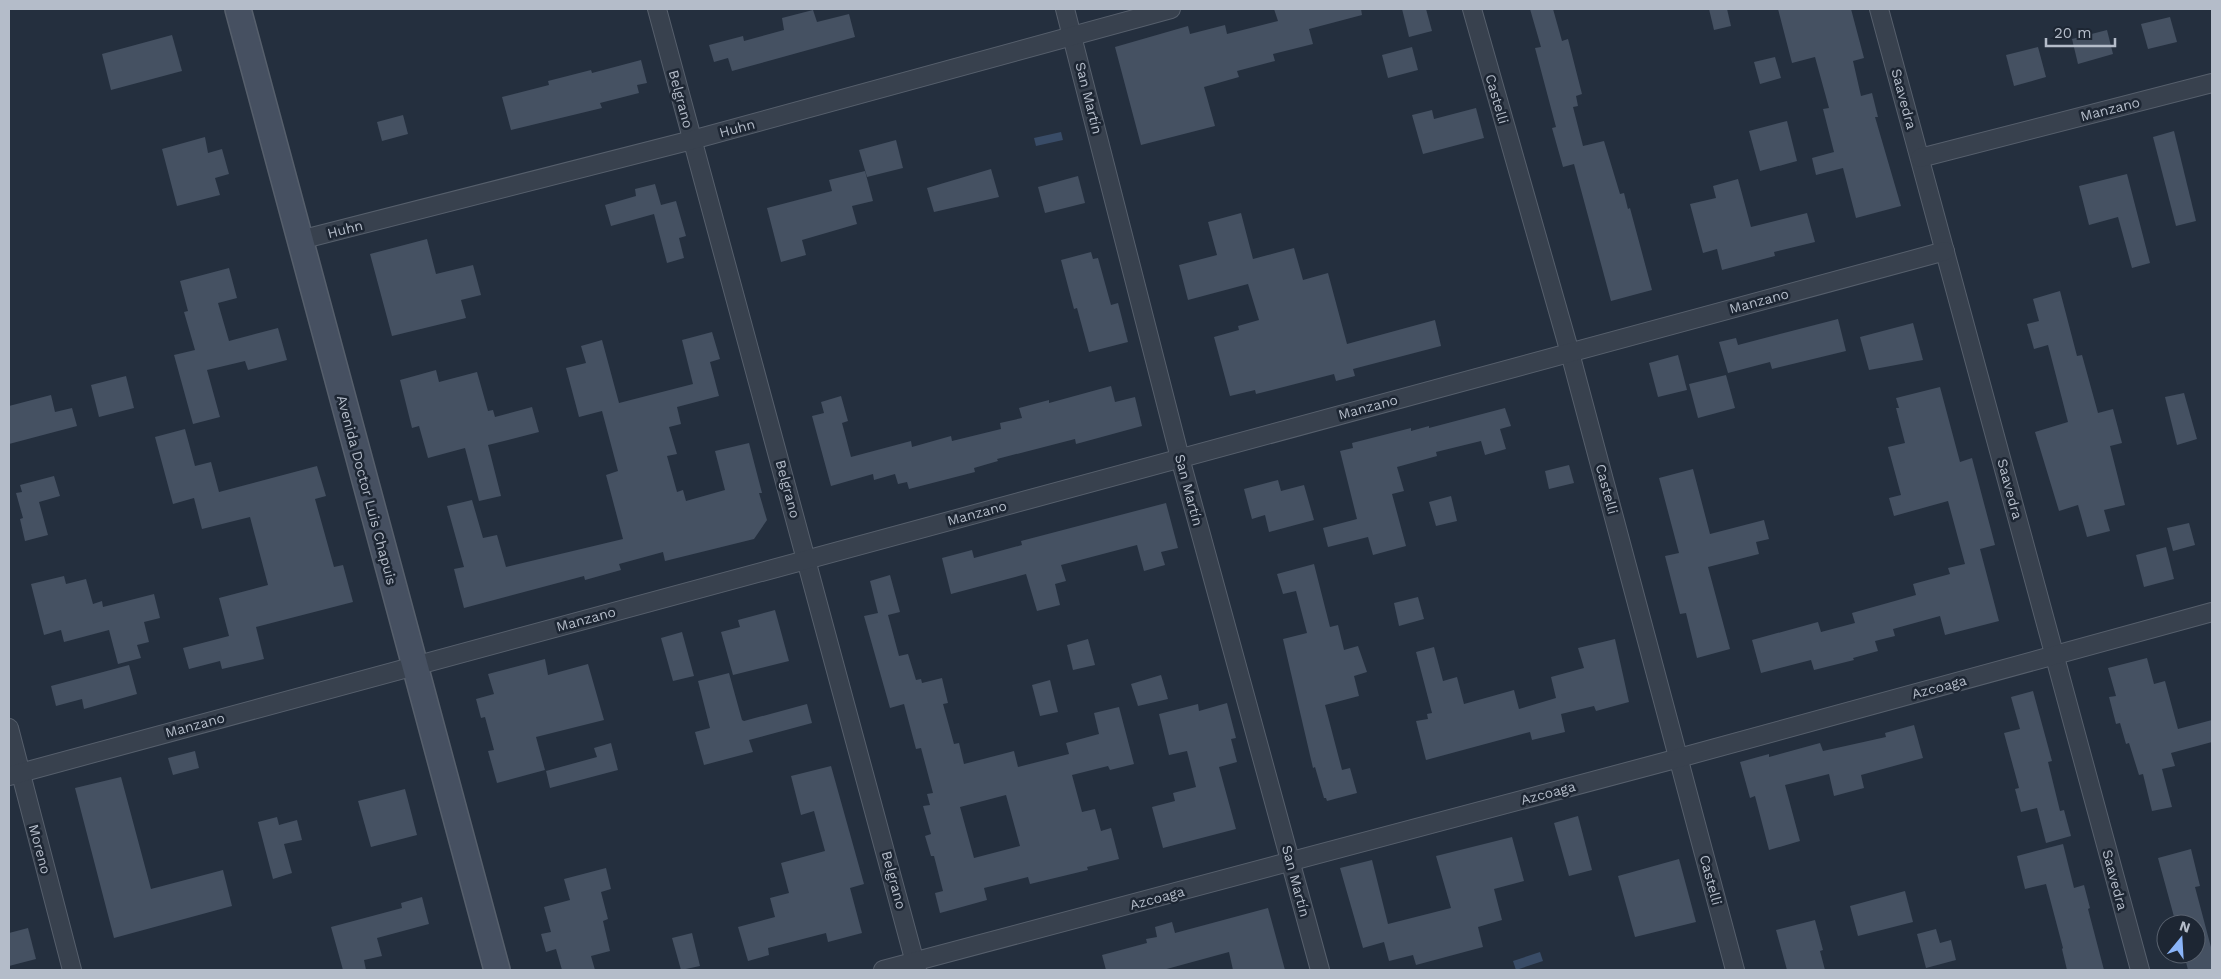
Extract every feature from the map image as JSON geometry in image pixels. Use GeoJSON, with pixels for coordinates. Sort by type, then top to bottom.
{"type":"FeatureCollection","features":[{"type":"Feature","properties":{"kind":"main road","name":"Avenida Doctor Luis Chapuis"},"geometry":{"type":"LineString","coordinates":[[238,9],[497,970]]}},
{"type":"Feature","properties":{"kind":"street","name":"Belgrano"},"geometry":{"type":"LineString","coordinates":[[657,9],[808,559],[916,966]]}},
{"type":"Feature","properties":{"kind":"street","name":"San Martín"},"geometry":{"type":"LineString","coordinates":[[1066,9],[1180,458],[1320,970]]}},
{"type":"Feature","properties":{"kind":"street","name":"Huhn"},"geometry":{"type":"LineString","coordinates":[[300,240],[692,140],[1171,9]]}},
{"type":"Feature","properties":{"kind":"street","name":"Castelli"},"geometry":{"type":"LineString","coordinates":[[1472,9],[1570,352],[1734,970]]}},
{"type":"Feature","properties":{"kind":"street","name":"Saavedra"},"geometry":{"type":"LineString","coordinates":[[1879,9],[2140,970]]}},
{"type":"Feature","properties":{"kind":"street","name":"Manzano"},"geometry":{"type":"LineString","coordinates":[[1920,158],[2212,83]]}},
{"type":"Feature","properties":{"kind":"street","name":"Manzano"},"geometry":{"type":"LineString","coordinates":[[15,774],[1945,251]]}},
{"type":"Feature","properties":{"kind":"street","name":"Azcoaga"},"geometry":{"type":"LineString","coordinates":[[882,970],[916,966],[1291,862],[2212,612]]}},
{"type":"Feature","properties":{"kind":"street","name":"Moreno"},"geometry":{"type":"LineString","coordinates":[[9,728],[15,774],[72,970]]}},
{"type":"Feature","properties":{"kind":"water"},"geometry":{"type":"Polygon","coordinates":[[[1061,132],[1063,140],[1036,146],[1034,138],[1061,132]]]}},
{"type":"Feature","properties":{"kind":"water"},"geometry":{"type":"Polygon","coordinates":[[[1540,952],[1543,961],[1516,970],[1513,961],[1540,952]]]}},
{"type":"Feature","properties":{"kind":"building"},"geometry":{"type":"Polygon","coordinates":[[[1274,9],[1361,9],[1362,15],[1309,29],[1313,44],[1273,54],[1275,61],[1237,71],[1239,77],[1204,87],[1215,126],[1141,145],[1115,47],[1188,26],[1190,34],[1225,25],[1227,34],[1278,21],[1274,9]]]}},
{"type":"Feature","properties":{"kind":"building"},"geometry":{"type":"Polygon","coordinates":[[[1402,9],[1426,9],[1432,31],[1409,37],[1402,9]]]}},
{"type":"Feature","properties":{"kind":"building"},"geometry":{"type":"Polygon","coordinates":[[[1530,9],[1553,9],[1562,41],[1568,39],[1582,94],[1576,96],[1578,106],[1573,107],[1583,146],[1604,141],[1620,194],[1624,193],[1628,209],[1630,208],[1652,290],[1611,301],[1574,164],[1563,167],[1552,128],[1556,127],[1535,48],[1541,47],[1530,9]]]}},
{"type":"Feature","properties":{"kind":"building"},"geometry":{"type":"Polygon","coordinates":[[[1709,9],[1727,9],[1731,26],[1714,30],[1709,9]]]}},
{"type":"Feature","properties":{"kind":"building"},"geometry":{"type":"Polygon","coordinates":[[[1778,9],[1851,9],[1864,58],[1853,61],[1861,96],[1872,93],[1878,117],[1875,117],[1901,206],[1856,218],[1843,168],[1816,175],[1812,158],[1834,152],[1823,109],[1829,108],[1815,57],[1792,63],[1778,9]]]}},
{"type":"Feature","properties":{"kind":"building"},"geometry":{"type":"Polygon","coordinates":[[[813,10],[817,22],[849,14],[855,37],[732,71],[728,58],[714,62],[709,45],[743,36],[744,41],[784,30],[782,18],[813,10]]]}},
{"type":"Feature","properties":{"kind":"building"},"geometry":{"type":"Polygon","coordinates":[[[2170,17],[2177,42],[2148,49],[2141,24],[2170,17]]]}},
{"type":"Feature","properties":{"kind":"building"},"geometry":{"type":"Polygon","coordinates":[[[2107,30],[2113,54],[2078,64],[2072,39],[2107,30]]]}},
{"type":"Feature","properties":{"kind":"building"},"geometry":{"type":"Polygon","coordinates":[[[172,35],[182,71],[111,90],[102,54],[172,35]]]}},
{"type":"Feature","properties":{"kind":"building"},"geometry":{"type":"Polygon","coordinates":[[[1412,47],[1418,70],[1388,78],[1382,55],[1412,47]]]}},
{"type":"Feature","properties":{"kind":"building"},"geometry":{"type":"Polygon","coordinates":[[[2038,47],[2046,77],[2014,86],[2006,55],[2038,47]]]}},
{"type":"Feature","properties":{"kind":"building"},"geometry":{"type":"Polygon","coordinates":[[[1775,57],[1781,78],[1760,84],[1754,62],[1775,57]]]}},
{"type":"Feature","properties":{"kind":"building"},"geometry":{"type":"Polygon","coordinates":[[[641,60],[647,83],[637,85],[639,93],[600,103],[602,108],[511,130],[502,97],[549,85],[548,81],[591,70],[592,73],[641,60]]]}},
{"type":"Feature","properties":{"kind":"building"},"geometry":{"type":"Polygon","coordinates":[[[1476,108],[1484,138],[1423,154],[1412,115],[1432,110],[1434,119],[1476,108]]]}},
{"type":"Feature","properties":{"kind":"building"},"geometry":{"type":"Polygon","coordinates":[[[403,115],[408,134],[382,141],[377,122],[403,115]]]}},
{"type":"Feature","properties":{"kind":"building"},"geometry":{"type":"Polygon","coordinates":[[[1787,121],[1797,161],[1760,171],[1749,131],[1787,121]]]}},
{"type":"Feature","properties":{"kind":"building"},"geometry":{"type":"Polygon","coordinates":[[[2174,131],[2196,221],[2176,226],[2153,137],[2174,131]]]}},
{"type":"Feature","properties":{"kind":"building"},"geometry":{"type":"Polygon","coordinates":[[[205,137],[208,153],[222,149],[229,174],[215,178],[220,195],[177,206],[162,149],[205,137]]]}},
{"type":"Feature","properties":{"kind":"building"},"geometry":{"type":"Polygon","coordinates":[[[896,140],[903,168],[867,177],[859,150],[896,140]]]}},
{"type":"Feature","properties":{"kind":"building"},"geometry":{"type":"Polygon","coordinates":[[[991,169],[999,197],[934,212],[927,188],[991,169]]]}},
{"type":"Feature","properties":{"kind":"building"},"geometry":{"type":"Polygon","coordinates":[[[865,171],[873,201],[852,206],[857,224],[802,240],[806,255],[781,262],[767,208],[832,191],[829,180],[865,171]]]}},
{"type":"Feature","properties":{"kind":"building"},"geometry":{"type":"Polygon","coordinates":[[[2127,174],[2150,263],[2132,268],[2118,217],[2089,225],[2079,186],[2127,174]]]}},
{"type":"Feature","properties":{"kind":"building"},"geometry":{"type":"Polygon","coordinates":[[[1078,176],[1085,203],[1045,213],[1038,187],[1078,176]]]}},
{"type":"Feature","properties":{"kind":"building"},"geometry":{"type":"Polygon","coordinates":[[[1738,179],[1751,227],[1807,213],[1815,242],[1774,252],[1775,256],[1722,270],[1717,249],[1703,253],[1690,204],[1716,198],[1713,186],[1738,179]]]}},
{"type":"Feature","properties":{"kind":"building"},"geometry":{"type":"Polygon","coordinates":[[[655,184],[661,205],[676,201],[686,236],[679,238],[684,258],[667,263],[654,214],[611,226],[605,205],[636,196],[635,189],[655,184]]]}},
{"type":"Feature","properties":{"kind":"building"},"geometry":{"type":"Polygon","coordinates":[[[1241,213],[1253,259],[1294,248],[1303,280],[1328,273],[1347,344],[1435,320],[1441,346],[1353,369],[1355,376],[1336,381],[1334,374],[1256,394],[1255,390],[1230,396],[1214,337],[1239,330],[1238,326],[1259,320],[1248,284],[1188,300],[1179,265],[1217,255],[1208,222],[1241,213]]]}},
{"type":"Feature","properties":{"kind":"building"},"geometry":{"type":"Polygon","coordinates":[[[427,239],[436,274],[473,265],[481,295],[461,300],[466,318],[392,336],[370,254],[427,239]]]}},
{"type":"Feature","properties":{"kind":"building"},"geometry":{"type":"Polygon","coordinates":[[[1091,252],[1093,259],[1098,258],[1111,305],[1118,303],[1128,342],[1089,352],[1077,308],[1074,309],[1061,260],[1091,252]]]}},
{"type":"Feature","properties":{"kind":"building"},"geometry":{"type":"Polygon","coordinates":[[[229,268],[237,298],[218,303],[229,341],[278,328],[287,360],[248,370],[245,361],[207,370],[220,417],[193,424],[174,355],[195,350],[184,312],[188,311],[180,281],[229,268]]]}},
{"type":"Feature","properties":{"kind":"building"},"geometry":{"type":"Polygon","coordinates":[[[2060,291],[2077,356],[2082,355],[2098,413],[2113,409],[2122,443],[2110,446],[2125,505],[2104,510],[2110,531],[2087,537],[2078,505],[2059,511],[2035,432],[2068,422],[2048,345],[2034,349],[2027,324],[2039,321],[2033,299],[2060,291]]]}},
{"type":"Feature","properties":{"kind":"building"},"geometry":{"type":"Polygon","coordinates":[[[1838,319],[1846,351],[1772,369],[1770,362],[1728,373],[1719,342],[1736,338],[1738,345],[1838,319]]]}},
{"type":"Feature","properties":{"kind":"building"},"geometry":{"type":"Polygon","coordinates":[[[1913,323],[1923,360],[1869,370],[1860,337],[1913,323]]]}},
{"type":"Feature","properties":{"kind":"building"},"geometry":{"type":"Polygon","coordinates":[[[712,332],[720,359],[710,362],[719,396],[677,407],[681,424],[669,427],[677,454],[667,456],[677,492],[683,490],[686,501],[725,490],[715,451],[749,443],[762,493],[759,493],[767,520],[754,539],[665,561],[663,552],[619,564],[621,570],[585,580],[584,576],[464,608],[454,569],[464,567],[447,506],[472,500],[483,538],[497,535],[506,567],[623,539],[606,475],[618,471],[602,411],[579,417],[566,368],[586,363],[581,346],[602,340],[619,403],[693,384],[682,340],[712,332]]]}},
{"type":"Feature","properties":{"kind":"building"},"geometry":{"type":"Polygon","coordinates":[[[1678,355],[1687,390],[1658,397],[1649,363],[1678,355]]]}},
{"type":"Feature","properties":{"kind":"building"},"geometry":{"type":"Polygon","coordinates":[[[436,370],[439,382],[477,372],[488,411],[493,410],[495,417],[532,407],[539,432],[488,445],[501,496],[479,501],[465,448],[428,458],[419,426],[412,428],[400,380],[436,370]]]}},
{"type":"Feature","properties":{"kind":"building"},"geometry":{"type":"Polygon","coordinates":[[[1726,375],[1735,408],[1698,418],[1689,384],[1726,375]]]}},
{"type":"Feature","properties":{"kind":"building"},"geometry":{"type":"Polygon","coordinates":[[[126,376],[134,408],[99,417],[91,385],[126,376]]]}},
{"type":"Feature","properties":{"kind":"building"},"geometry":{"type":"Polygon","coordinates":[[[1111,386],[1115,402],[1135,397],[1142,426],[1076,444],[1075,439],[997,459],[998,461],[974,468],[975,472],[909,489],[907,482],[898,484],[895,474],[874,480],[873,474],[831,486],[812,416],[824,413],[821,402],[841,396],[848,421],[842,423],[851,457],[911,441],[912,447],[951,436],[952,441],[1001,429],[1000,423],[1022,418],[1019,408],[1049,400],[1049,403],[1111,386]]]}},
{"type":"Feature","properties":{"kind":"building"},"geometry":{"type":"Polygon","coordinates":[[[1940,387],[1960,462],[1972,458],[1995,545],[1980,549],[1999,621],[1945,635],[1940,616],[1893,629],[1895,636],[1875,641],[1878,651],[1853,658],[1854,660],[1814,670],[1811,660],[1761,673],[1752,640],[1818,622],[1821,632],[1855,623],[1852,613],[1916,595],[1913,584],[1950,574],[1948,568],[1965,564],[1948,501],[1894,516],[1889,498],[1901,495],[1888,447],[1905,443],[1896,408],[1899,408],[1896,398],[1940,387]]]}},
{"type":"Feature","properties":{"kind":"building"},"geometry":{"type":"Polygon","coordinates":[[[2184,393],[2197,439],[2177,445],[2165,397],[2184,393]]]}},
{"type":"Feature","properties":{"kind":"building"},"geometry":{"type":"Polygon","coordinates":[[[51,395],[55,412],[72,408],[77,426],[9,444],[9,406],[51,395]]]}},
{"type":"Feature","properties":{"kind":"building"},"geometry":{"type":"Polygon","coordinates":[[[1505,408],[1511,426],[1500,429],[1506,449],[1485,455],[1481,441],[1436,452],[1437,456],[1397,467],[1404,491],[1392,494],[1406,546],[1373,555],[1368,537],[1328,547],[1323,528],[1357,519],[1340,451],[1353,448],[1352,443],[1411,428],[1411,431],[1429,426],[1429,428],[1505,408]]]}},
{"type":"Feature","properties":{"kind":"building"},"geometry":{"type":"Polygon","coordinates":[[[185,429],[195,466],[211,462],[219,492],[317,466],[326,496],[315,499],[334,567],[343,565],[353,602],[256,627],[264,659],[222,669],[220,661],[189,669],[183,648],[229,636],[219,598],[268,585],[250,517],[202,529],[194,498],[173,504],[155,437],[185,429]]]}},
{"type":"Feature","properties":{"kind":"building"},"geometry":{"type":"Polygon","coordinates":[[[1569,465],[1574,483],[1549,489],[1545,471],[1569,465]]]}},
{"type":"Feature","properties":{"kind":"building"},"geometry":{"type":"Polygon","coordinates":[[[1693,469],[1710,534],[1764,520],[1769,539],[1756,542],[1759,554],[1708,567],[1730,649],[1697,658],[1686,613],[1680,614],[1665,556],[1679,553],[1659,478],[1693,469]]]}},
{"type":"Feature","properties":{"kind":"building"},"geometry":{"type":"Polygon","coordinates":[[[54,476],[60,496],[39,502],[48,535],[25,541],[20,519],[23,518],[16,493],[22,492],[20,485],[54,476]]]}},
{"type":"Feature","properties":{"kind":"building"},"geometry":{"type":"Polygon","coordinates":[[[1278,480],[1281,491],[1304,485],[1314,520],[1269,532],[1265,515],[1252,519],[1244,489],[1278,480]]]}},
{"type":"Feature","properties":{"kind":"building"},"geometry":{"type":"Polygon","coordinates":[[[1451,496],[1457,521],[1436,526],[1429,502],[1451,496]]]}},
{"type":"Feature","properties":{"kind":"building"},"geometry":{"type":"Polygon","coordinates":[[[1166,503],[1178,548],[1161,552],[1165,565],[1144,571],[1137,545],[1061,565],[1066,581],[1055,584],[1060,605],[1037,611],[1026,574],[951,594],[942,558],[972,550],[974,558],[1022,545],[1021,541],[1166,503]]]}},
{"type":"Feature","properties":{"kind":"building"},"geometry":{"type":"Polygon","coordinates":[[[2189,523],[2195,545],[2173,551],[2167,528],[2189,523]]]}},
{"type":"Feature","properties":{"kind":"building"},"geometry":{"type":"Polygon","coordinates":[[[2166,547],[2174,579],[2144,587],[2136,555],[2166,547]]]}},
{"type":"Feature","properties":{"kind":"building"},"geometry":{"type":"Polygon","coordinates":[[[1314,564],[1330,627],[1338,625],[1344,650],[1358,646],[1367,672],[1354,676],[1359,696],[1325,705],[1342,770],[1350,768],[1357,793],[1327,801],[1324,798],[1315,767],[1313,768],[1283,639],[1307,633],[1296,591],[1283,594],[1277,574],[1314,564]]]}},
{"type":"Feature","properties":{"kind":"building"},"geometry":{"type":"Polygon","coordinates":[[[890,575],[900,612],[888,615],[899,656],[908,654],[916,680],[921,679],[922,683],[942,678],[948,703],[943,704],[954,744],[959,743],[964,764],[1014,751],[1018,767],[1069,754],[1066,743],[1099,734],[1094,713],[1119,707],[1134,764],[1110,770],[1108,766],[1072,775],[1082,812],[1095,809],[1101,831],[1111,828],[1119,859],[1087,867],[1088,870],[1030,884],[1028,877],[984,888],[987,900],[940,913],[935,893],[943,891],[934,856],[931,856],[925,836],[931,834],[923,806],[930,805],[927,794],[933,793],[921,748],[916,749],[904,704],[890,708],[864,616],[878,613],[870,581],[890,575]],[[1006,795],[960,807],[974,858],[1020,846],[1006,795]]]}},
{"type":"Feature","properties":{"kind":"building"},"geometry":{"type":"Polygon","coordinates":[[[64,576],[66,584],[86,579],[93,604],[102,601],[103,607],[154,594],[160,618],[144,622],[149,642],[137,645],[141,658],[118,664],[109,630],[64,642],[61,630],[44,635],[31,584],[64,576]]]}},
{"type":"Feature","properties":{"kind":"building"},"geometry":{"type":"Polygon","coordinates":[[[1418,597],[1424,619],[1399,626],[1394,603],[1418,597]]]}},
{"type":"Feature","properties":{"kind":"building"},"geometry":{"type":"Polygon","coordinates":[[[775,610],[789,661],[733,675],[721,632],[740,627],[738,620],[775,610]]]}},
{"type":"Feature","properties":{"kind":"building"},"geometry":{"type":"Polygon","coordinates":[[[682,632],[694,676],[673,681],[661,638],[682,632]]]}},
{"type":"Feature","properties":{"kind":"building"},"geometry":{"type":"Polygon","coordinates":[[[1088,639],[1095,665],[1073,670],[1067,645],[1088,639]]]}},
{"type":"Feature","properties":{"kind":"building"},"geometry":{"type":"Polygon","coordinates":[[[1615,639],[1629,702],[1596,711],[1594,706],[1561,714],[1565,732],[1532,740],[1530,732],[1426,760],[1416,721],[1428,719],[1427,714],[1432,713],[1416,652],[1434,647],[1443,681],[1457,677],[1464,704],[1514,690],[1519,709],[1556,698],[1551,677],[1584,668],[1578,648],[1615,639]]]}},
{"type":"Feature","properties":{"kind":"building"},"geometry":{"type":"Polygon","coordinates":[[[2147,658],[2154,684],[2165,681],[2178,729],[2212,720],[2212,742],[2171,753],[2175,766],[2162,769],[2172,807],[2152,811],[2143,774],[2139,775],[2129,743],[2126,744],[2120,723],[2116,724],[2109,697],[2116,696],[2108,668],[2147,658]]]}},
{"type":"Feature","properties":{"kind":"building"},"geometry":{"type":"Polygon","coordinates":[[[545,659],[548,675],[588,664],[604,720],[536,737],[545,770],[497,783],[488,751],[494,750],[485,717],[481,718],[476,699],[494,694],[488,674],[545,659]]]}},
{"type":"Feature","properties":{"kind":"building"},"geometry":{"type":"Polygon","coordinates":[[[129,665],[137,694],[84,709],[82,699],[56,706],[51,686],[129,665]]]}},
{"type":"Feature","properties":{"kind":"building"},"geometry":{"type":"Polygon","coordinates":[[[729,673],[742,720],[807,704],[812,723],[749,740],[753,752],[704,765],[695,732],[710,728],[698,681],[729,673]]]}},
{"type":"Feature","properties":{"kind":"building"},"geometry":{"type":"Polygon","coordinates":[[[1161,675],[1168,699],[1138,706],[1131,684],[1161,675]]]}},
{"type":"Feature","properties":{"kind":"building"},"geometry":{"type":"Polygon","coordinates":[[[1050,680],[1058,712],[1040,716],[1032,685],[1050,680]]]}},
{"type":"Feature","properties":{"kind":"building"},"geometry":{"type":"Polygon","coordinates":[[[2033,691],[2052,761],[2048,762],[2060,811],[2064,810],[2071,836],[2046,843],[2037,808],[2021,812],[2015,789],[2019,788],[2004,733],[2020,729],[2011,697],[2033,691]]]}},
{"type":"Feature","properties":{"kind":"building"},"geometry":{"type":"Polygon","coordinates":[[[1227,703],[1236,738],[1231,739],[1237,762],[1219,767],[1236,829],[1163,848],[1152,807],[1175,801],[1173,793],[1196,787],[1187,751],[1169,755],[1159,714],[1198,704],[1199,711],[1227,703]]]}},
{"type":"Feature","properties":{"kind":"building"},"geometry":{"type":"Polygon","coordinates":[[[1914,725],[1923,758],[1861,775],[1864,788],[1834,796],[1829,774],[1785,785],[1800,841],[1769,850],[1755,796],[1750,798],[1740,762],[1769,754],[1769,757],[1820,743],[1823,751],[1886,737],[1885,733],[1914,725]]]}},
{"type":"Feature","properties":{"kind":"building"},"geometry":{"type":"Polygon","coordinates":[[[611,743],[618,770],[550,788],[546,771],[597,757],[594,748],[611,743]]]}},
{"type":"Feature","properties":{"kind":"building"},"geometry":{"type":"Polygon","coordinates":[[[195,751],[199,768],[173,775],[168,758],[195,751]]]}},
{"type":"Feature","properties":{"kind":"building"},"geometry":{"type":"Polygon","coordinates":[[[831,766],[864,884],[850,888],[862,933],[828,942],[826,933],[768,948],[769,955],[748,961],[738,927],[775,917],[770,898],[789,893],[781,863],[825,851],[814,811],[801,815],[791,776],[831,766]]]}},
{"type":"Feature","properties":{"kind":"building"},"geometry":{"type":"Polygon","coordinates":[[[121,777],[151,889],[223,870],[232,906],[114,938],[75,788],[121,777]]]}},
{"type":"Feature","properties":{"kind":"building"},"geometry":{"type":"Polygon","coordinates":[[[405,789],[417,835],[371,847],[358,801],[405,789]]]}},
{"type":"Feature","properties":{"kind":"building"},"geometry":{"type":"Polygon","coordinates":[[[1578,816],[1592,870],[1569,876],[1554,823],[1578,816]]]}},
{"type":"Feature","properties":{"kind":"building"},"geometry":{"type":"Polygon","coordinates":[[[277,817],[279,825],[297,820],[302,840],[284,844],[292,873],[273,879],[258,822],[277,817]]]}},
{"type":"Feature","properties":{"kind":"building"},"geometry":{"type":"Polygon","coordinates":[[[1512,837],[1524,881],[1494,889],[1502,920],[1478,927],[1483,947],[1416,965],[1413,955],[1389,961],[1384,942],[1363,948],[1340,868],[1372,860],[1388,924],[1451,908],[1436,856],[1512,837]]]}},
{"type":"Feature","properties":{"kind":"building"},"geometry":{"type":"Polygon","coordinates":[[[2063,844],[2074,888],[2084,885],[2090,908],[2088,909],[2104,970],[2067,970],[2046,884],[2025,889],[2017,856],[2063,844]]]}},
{"type":"Feature","properties":{"kind":"building"},"geometry":{"type":"Polygon","coordinates":[[[2191,849],[2200,886],[2195,887],[2202,914],[2173,914],[2158,858],[2191,849]]]}},
{"type":"Feature","properties":{"kind":"building"},"geometry":{"type":"Polygon","coordinates":[[[1679,859],[1696,922],[1635,937],[1618,876],[1679,859]]]}},
{"type":"Feature","properties":{"kind":"building"},"geometry":{"type":"Polygon","coordinates":[[[606,868],[611,889],[601,892],[608,919],[603,921],[610,951],[591,956],[595,970],[562,970],[556,949],[546,952],[541,934],[551,932],[544,907],[570,900],[564,879],[606,868]]]}},
{"type":"Feature","properties":{"kind":"building"},"geometry":{"type":"Polygon","coordinates":[[[1905,891],[1913,922],[1858,936],[1850,906],[1905,891]]]}},
{"type":"Feature","properties":{"kind":"building"},"geometry":{"type":"Polygon","coordinates":[[[422,897],[429,924],[377,938],[382,956],[364,960],[366,970],[343,970],[331,927],[402,908],[401,903],[422,897]]]}},
{"type":"Feature","properties":{"kind":"building"},"geometry":{"type":"Polygon","coordinates":[[[1268,908],[1285,970],[1233,970],[1229,952],[1163,970],[1106,970],[1102,955],[1147,943],[1146,939],[1157,937],[1155,927],[1172,922],[1175,933],[1268,908]]]}},
{"type":"Feature","properties":{"kind":"building"},"geometry":{"type":"Polygon","coordinates":[[[1815,920],[1823,950],[1820,951],[1825,970],[1787,970],[1776,930],[1815,920]]]}},
{"type":"Feature","properties":{"kind":"building"},"geometry":{"type":"Polygon","coordinates":[[[28,928],[36,959],[9,966],[9,933],[28,928]]]}},
{"type":"Feature","properties":{"kind":"building"},"geometry":{"type":"Polygon","coordinates":[[[2206,928],[2212,951],[2212,970],[2188,970],[2186,964],[2206,964],[2206,928]]]}},
{"type":"Feature","properties":{"kind":"building"},"geometry":{"type":"Polygon","coordinates":[[[1936,929],[1940,943],[1951,940],[1956,960],[1926,968],[1917,934],[1936,929]]]}},
{"type":"Feature","properties":{"kind":"building"},"geometry":{"type":"Polygon","coordinates":[[[692,933],[700,966],[681,970],[672,938],[692,933]]]}}]}
